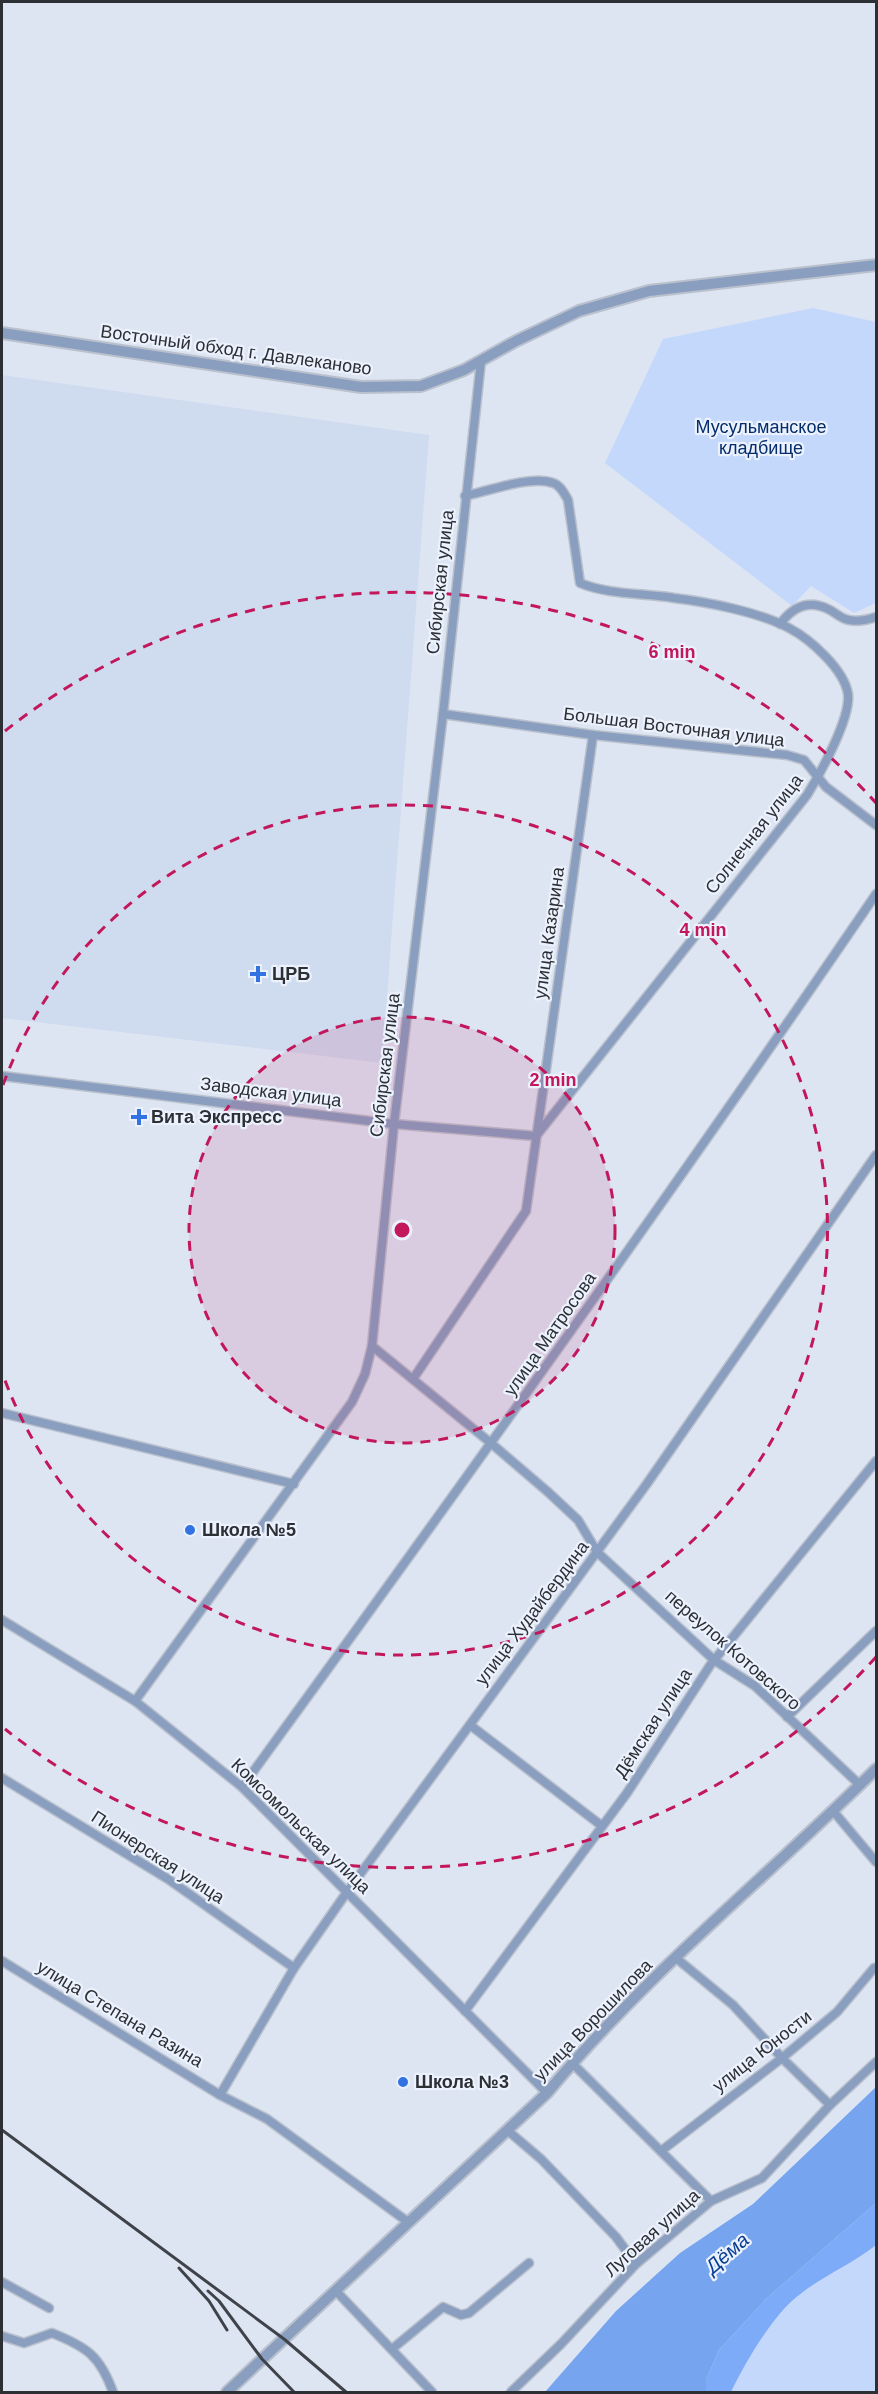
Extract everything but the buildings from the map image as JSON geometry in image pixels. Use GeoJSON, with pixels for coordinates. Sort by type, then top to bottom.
{"type":"FeatureCollection","features":[{"type":"Feature","properties":{"kind":"street","name":"Восточный обход г. Давлеканово"},"geometry":{"type":"LineString","coordinates":[[2,333],[361,387],[421,386],[464,370],[516,341],[579,311],[649,291],[876,265]]}},
{"type":"Feature","properties":{"kind":"street","name":"Сибирская улица"},"geometry":{"type":"LineString","coordinates":[[135,1701],[352,1402],[365,1374],[372,1346],[394,1124],[443,714],[481,361]]}},
{"type":"Feature","properties":{"kind":"street","name":"Солнечная улица"},"geometry":{"type":"LineString","coordinates":[[465,496],[536,480],[555,483],[563,490],[568,500],[580,583],[597,590],[687,600],[753,614],[780,624],[789,628],[826,657],[843,678],[848,696],[841,728],[807,795],[536,1136]]}},
{"type":"Feature","properties":{"kind":"street"},"geometry":{"type":"LineString","coordinates":[[780,624],[790,610],[809,604],[825,607],[847,620],[866,621],[876,617]]}},
{"type":"Feature","properties":{"kind":"street","name":"Большая Восточная улица"},"geometry":{"type":"LineString","coordinates":[[443,714],[593,735],[788,755],[804,760],[826,787],[876,825]]}},
{"type":"Feature","properties":{"kind":"street","name":"улица Казарина"},"geometry":{"type":"LineString","coordinates":[[413,1379],[526,1212],[593,735]]}},
{"type":"Feature","properties":{"kind":"street","name":"улица Матросова"},"geometry":{"type":"LineString","coordinates":[[242,1787],[492,1443],[719,1124],[876,894]]}},
{"type":"Feature","properties":{"kind":"street","name":"Заводская улица"},"geometry":{"type":"LineString","coordinates":[[2,1076],[394,1124],[536,1136]]}},
{"type":"Feature","properties":{"kind":"street","name":"улица Худайбердина"},"geometry":{"type":"LineString","coordinates":[[220,2095],[294,1968],[347,1892],[646,1485],[876,1155]]}},
{"type":"Feature","properties":{"kind":"street","name":"переулок Котовского"},"geometry":{"type":"LineString","coordinates":[[372,1346],[492,1443],[578,1520],[597,1552],[714,1659],[755,1686],[860,1785]]}},
{"type":"Feature","properties":{"kind":"street"},"geometry":{"type":"LineString","coordinates":[[2,1413],[294,1484]]}},
{"type":"Feature","properties":{"kind":"street","name":"Дёмская улица"},"geometry":{"type":"LineString","coordinates":[[465,2011],[627,1793],[714,1659],[876,1461]]}},
{"type":"Feature","properties":{"kind":"street","name":"Комсомольская улица"},"geometry":{"type":"LineString","coordinates":[[2,1620],[135,1701],[242,1787],[547,2093]]}},
{"type":"Feature","properties":{"kind":"street"},"geometry":{"type":"LineString","coordinates":[[787,1717],[876,1631]]}},
{"type":"Feature","properties":{"kind":"street"},"geometry":{"type":"LineString","coordinates":[[470,1725],[602,1826]]}},
{"type":"Feature","properties":{"kind":"street","name":"улица Ворошилова"},"geometry":{"type":"LineString","coordinates":[[227,2392],[547,2093],[572,2062],[676,1958],[834,1812],[876,1769]]}},
{"type":"Feature","properties":{"kind":"street","name":"Пионерская улица"},"geometry":{"type":"LineString","coordinates":[[2,1778],[168,1879],[294,1968]]}},
{"type":"Feature","properties":{"kind":"street"},"geometry":{"type":"LineString","coordinates":[[834,1812],[876,1862]]}},
{"type":"Feature","properties":{"kind":"street"},"geometry":{"type":"LineString","coordinates":[[676,1958],[733,2005],[782,2058],[830,2104]]}},
{"type":"Feature","properties":{"kind":"street","name":"улица Степана Разина"},"geometry":{"type":"LineString","coordinates":[[2,1961],[220,2095],[267,2119],[408,2222]]}},
{"type":"Feature","properties":{"kind":"street","name":"улица Юности"},"geometry":{"type":"LineString","coordinates":[[661,2151],[782,2058],[837,2012],[874,1968]]}},
{"type":"Feature","properties":{"kind":"street"},"geometry":{"type":"LineString","coordinates":[[572,2062],[711,2201]]}},
{"type":"Feature","properties":{"kind":"street","name":"Луговая улица"},"geometry":{"type":"LineString","coordinates":[[511,2392],[561,2344],[636,2264],[711,2201],[762,2178],[830,2104],[876,2062]]}},
{"type":"Feature","properties":{"kind":"street"},"geometry":{"type":"LineString","coordinates":[[507,2130],[541,2159],[616,2237],[636,2264]]}},
{"type":"Feature","properties":{"kind":"street"},"geometry":{"type":"LineString","coordinates":[[392,2349],[443,2307],[461,2315],[469,2313],[529,2263]]}},
{"type":"Feature","properties":{"kind":"street"},"geometry":{"type":"LineString","coordinates":[[2,2282],[49,2308]]}},
{"type":"Feature","properties":{"kind":"street"},"geometry":{"type":"LineString","coordinates":[[336,2291],[432,2392]]}},
{"type":"Feature","properties":{"kind":"street"},"geometry":{"type":"LineString","coordinates":[[2,2336],[24,2343],[52,2333],[80,2344],[96,2359],[107,2376],[113,2392]]}},
{"type":"Feature","properties":{"kind":"shaded area"},"geometry":{"type":"Polygon","coordinates":[[[2,375],[429,435],[382,1063],[2,1018],[2,375]]]}},
{"type":"Feature","properties":{"kind":"shaded area"},"geometry":{"type":"Polygon","coordinates":[[[876,2203],[876,2245],[812,2286],[783,2310],[750,2357],[731,2392],[706,2392],[706,2380],[719,2350],[766,2299],[876,2203]]]}},
{"type":"Feature","properties":{"kind":"green space","name":"Мусульманское кладбище"},"geometry":{"type":"Polygon","coordinates":[[[813,308],[876,322],[876,603],[854,613],[811,586],[792,606],[605,463],[663,339],[813,308]]]}},
{"type":"Feature","properties":{"kind":"green space"},"geometry":{"type":"Polygon","coordinates":[[[876,2245],[876,2392],[731,2392],[750,2357],[783,2310],[812,2286],[876,2245]]]}},
{"type":"Feature","properties":{"kind":"water","name":"Дёма"},"geometry":{"type":"Polygon","coordinates":[[[876,2087],[876,2203],[766,2299],[719,2350],[706,2380],[706,2392],[545,2392],[616,2311],[680,2253],[753,2204],[876,2087]]]}},
{"type":"Feature","properties":{"kind":"railway"},"geometry":{"type":"LineString","coordinates":[[2,2130],[284,2339],[346,2392]]}},
{"type":"Feature","properties":{"kind":"railway"},"geometry":{"type":"LineString","coordinates":[[179,2268],[209,2301],[227,2330]]}},
{"type":"Feature","properties":{"kind":"railway"},"geometry":{"type":"LineString","coordinates":[[208,2291],[219,2301],[262,2359],[294,2392]]}},
{"type":"Feature","properties":{"kind":"place","name":"ЦРБ"},"geometry":{"type":"Point","coordinates":[258,974]}},
{"type":"Feature","properties":{"kind":"place","name":"Вита Экспресс"},"geometry":{"type":"Point","coordinates":[139,1117]}},
{"type":"Feature","properties":{"kind":"place","name":"Школа №5"},"geometry":{"type":"Point","coordinates":[190,1530]}},
{"type":"Feature","properties":{"kind":"place","name":"Школа №3"},"geometry":{"type":"Point","coordinates":[403,2082]}}]}
